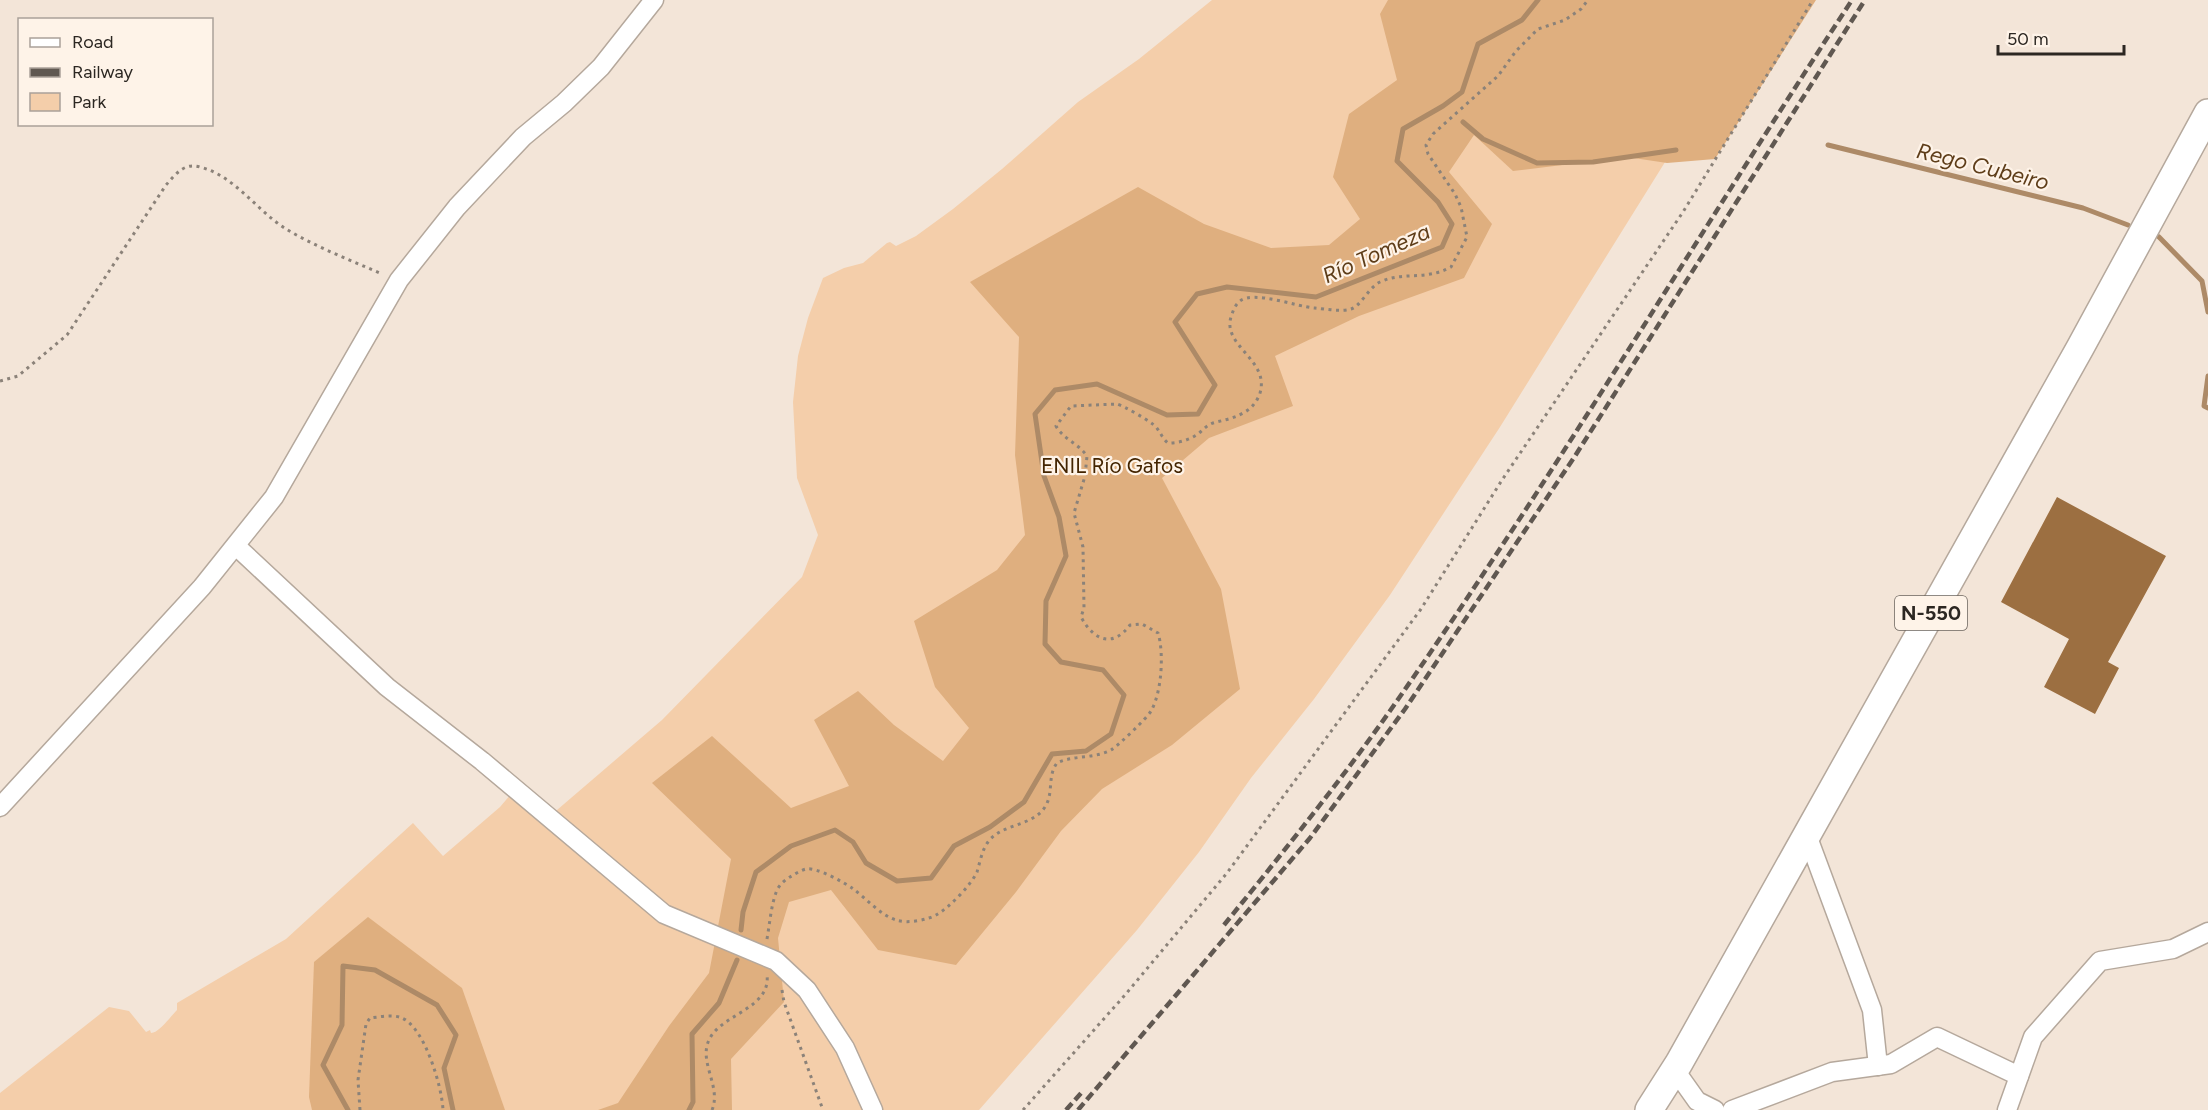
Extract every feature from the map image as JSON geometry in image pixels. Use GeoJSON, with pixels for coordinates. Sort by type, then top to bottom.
{"type":"FeatureCollection","features":[{"type":"Feature","properties":{"kind":"highway","name":"N-550"},"geometry":{"type":"LineString","coordinates":[[1649,1110],[1675,1070],[1807,836],[2208,113]]}},
{"type":"Feature","properties":{"kind":"street"},"geometry":{"type":"LineString","coordinates":[[0,807],[202,587],[274,497],[399,280],[457,207],[523,137],[564,103],[600,66],[654,0]]}},
{"type":"Feature","properties":{"kind":"street"},"geometry":{"type":"LineString","coordinates":[[236,546],[387,687],[482,761],[664,914],[770,958],[807,990],[845,1048],[873,1110]]}},
{"type":"Feature","properties":{"kind":"street"},"geometry":{"type":"LineString","coordinates":[[1807,836],[1872,1010],[1878,1066]]}},
{"type":"Feature","properties":{"kind":"street"},"geometry":{"type":"LineString","coordinates":[[2007,1110],[2033,1037],[2100,961],[2173,949],[2205,937]]}},
{"type":"Feature","properties":{"kind":"street"},"geometry":{"type":"LineString","coordinates":[[1732,1110],[1832,1071],[1891,1065],[1937,1037],[2019,1076]]}},
{"type":"Feature","properties":{"kind":"street"},"geometry":{"type":"LineString","coordinates":[[1675,1070],[1697,1101],[1715,1110]]}},
{"type":"Feature","properties":{"kind":"path"},"geometry":{"type":"LineString","coordinates":[[712,1110],[716,1094],[706,1059],[710,1038],[722,1025],[757,999],[764,991],[770,958],[770,915],[778,887],[785,880],[805,869],[816,869],[850,887],[899,922],[921,920],[936,915],[961,894],[976,874],[988,842],[1000,831],[1035,817],[1044,808],[1050,798],[1052,769],[1057,764],[1111,750],[1151,711],[1156,697],[1162,660],[1162,645],[1158,633],[1142,624],[1131,625],[1123,635],[1112,641],[1103,639],[1087,628],[1081,617],[1084,608],[1083,547],[1074,513],[1085,476],[1087,456],[1076,443],[1059,433],[1056,426],[1071,406],[1117,404],[1125,406],[1136,415],[1149,420],[1168,443],[1184,441],[1197,435],[1210,424],[1249,410],[1259,395],[1262,385],[1258,370],[1234,339],[1229,323],[1233,309],[1239,301],[1248,297],[1311,308],[1349,310],[1382,281],[1394,277],[1428,276],[1451,267],[1467,237],[1461,207],[1428,154],[1426,149],[1428,141],[1442,125],[1477,97],[1498,76],[1516,51],[1538,29],[1565,20],[1581,9],[1588,0]]}},
{"type":"Feature","properties":{"kind":"path"},"geometry":{"type":"LineString","coordinates":[[1023,1110],[1125,995],[1227,873],[1421,609],[1502,480],[1683,212],[1813,0]]}},
{"type":"Feature","properties":{"kind":"path"},"geometry":{"type":"LineString","coordinates":[[0,381],[18,376],[68,336],[166,185],[181,169],[198,166],[227,180],[284,228],[342,257],[399,280]]}},
{"type":"Feature","properties":{"kind":"path"},"geometry":{"type":"LineString","coordinates":[[770,958],[823,1110]]}},
{"type":"Feature","properties":{"kind":"path"},"geometry":{"type":"LineString","coordinates":[[360,1110],[358,1080],[366,1024],[370,1018],[384,1017],[403,1018],[416,1031],[433,1067],[443,1110]]}},
{"type":"Feature","properties":{"kind":"green space","name":"ENIL Río Gafos"},"geometry":{"type":"Polygon","coordinates":[[[1212,0],[1766,0],[1500,427],[1390,595],[1314,699],[1251,778],[1199,852],[1137,930],[979,1110],[0,1110],[0,1093],[109,1007],[129,1011],[146,1032],[150,1030],[151,1033],[157,1030],[177,1010],[177,1003],[286,939],[413,823],[443,856],[500,807],[511,794],[543,814],[557,810],[662,720],[802,577],[818,535],[797,478],[793,402],[798,356],[808,318],[823,278],[844,268],[863,263],[887,243],[890,242],[896,246],[916,236],[1002,169],[1078,102],[1139,59],[1212,0]]]}},
{"type":"Feature","properties":{"kind":"green space"},"geometry":{"type":"Polygon","coordinates":[[[1388,0],[1816,0],[1715,159],[1667,163],[1627,157],[1513,171],[1474,135],[1449,172],[1492,224],[1464,278],[1359,316],[1275,356],[1293,406],[1209,438],[1162,478],[1221,589],[1240,689],[1172,745],[1102,789],[1061,831],[1016,892],[956,965],[878,950],[831,890],[789,902],[778,938],[784,1002],[731,1059],[732,1110],[598,1110],[618,1103],[669,1026],[709,973],[731,859],[652,783],[712,736],[791,808],[849,786],[814,720],[858,691],[894,725],[943,761],[969,728],[935,687],[914,621],[997,570],[1025,535],[1015,455],[1019,337],[970,282],[1138,187],[1204,224],[1271,248],[1329,245],[1360,219],[1333,177],[1349,114],[1397,80],[1380,14],[1388,0]]]}},
{"type":"Feature","properties":{"kind":"green space"},"geometry":{"type":"Polygon","coordinates":[[[368,917],[462,988],[505,1110],[312,1110],[309,1097],[314,962],[368,917]]]}},
{"type":"Feature","properties":{"kind":"building"},"geometry":{"type":"Polygon","coordinates":[[[2057,497],[2166,556],[2108,662],[2119,668],[2095,714],[2044,687],[2069,639],[2001,602],[2057,497]]]}},
{"type":"Feature","properties":{"kind":"waterway","name":"Río Tomeza"},"geometry":{"type":"LineString","coordinates":[[741,930],[743,912],[756,872],[791,846],[835,830],[853,842],[866,863],[897,881],[931,878],[954,846],[990,827],[1024,802],[1052,754],[1086,751],[1111,734],[1124,695],[1103,670],[1061,662],[1045,644],[1046,601],[1066,556],[1059,517],[1044,476],[1035,414],[1055,390],[1097,384],[1167,415],[1198,414],[1215,385],[1175,322],[1197,294],[1227,287],[1316,297],[1442,247],[1452,224],[1438,202],[1397,161],[1403,129],[1462,92],[1478,44],[1522,20],[1538,0]]}},
{"type":"Feature","properties":{"kind":"waterway","name":"Rego Cubeiro"},"geometry":{"type":"LineString","coordinates":[[1463,122],[1483,139],[1537,163],[1593,162],[1676,150]]}},
{"type":"Feature","properties":{"kind":"waterway","name":"Rego Cubeiro"},"geometry":{"type":"LineString","coordinates":[[1828,145],[2083,208],[2128,225]]}},
{"type":"Feature","properties":{"kind":"waterway","name":"Rego Cubeiro"},"geometry":{"type":"LineString","coordinates":[[2159,237],[2202,281],[2208,312]]}},
{"type":"Feature","properties":{"kind":"waterway","name":"Rego Cubeiro"},"geometry":{"type":"LineString","coordinates":[[2208,376],[2204,406],[2208,408]]}},
{"type":"Feature","properties":{"kind":"waterway","name":"Río Tomeza"},"geometry":{"type":"LineString","coordinates":[[689,1110],[693,1102],[692,1034],[719,1003],[737,960]]}},
{"type":"Feature","properties":{"kind":"waterway","name":"Río Tomeza"},"geometry":{"type":"LineString","coordinates":[[348,1110],[323,1065],[342,1025],[343,966],[375,970],[437,1005],[456,1035],[444,1068],[453,1110]]}},
{"type":"Feature","properties":{"kind":"railway"},"geometry":{"type":"LineString","coordinates":[[1224,925],[1357,756],[1458,612],[1572,439],[1852,0]]}},
{"type":"Feature","properties":{"kind":"railway"},"geometry":{"type":"LineString","coordinates":[[1078,1110],[1310,838],[1405,709],[1575,456],[1865,0]]}},
{"type":"Feature","properties":{"kind":"railway"},"geometry":{"type":"LineString","coordinates":[[1066,1110],[1082,1092]]}}]}
